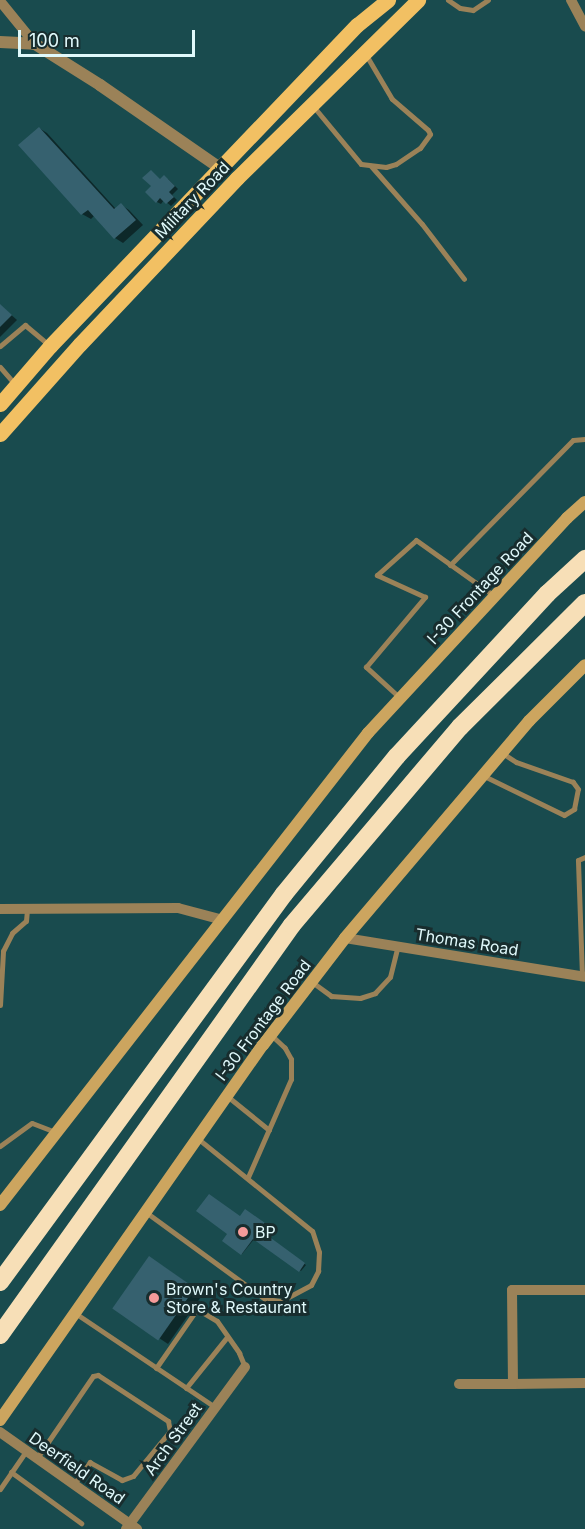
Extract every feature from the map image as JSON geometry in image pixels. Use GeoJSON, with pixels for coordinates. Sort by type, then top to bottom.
{"type":"FeatureCollection","features":[{"type":"Feature","properties":{"kind":"highway"},"geometry":{"type":"LineString","coordinates":[[0,1282],[284,894],[397,756],[547,594],[585,559]]}},
{"type":"Feature","properties":{"kind":"highway"},"geometry":{"type":"LineString","coordinates":[[0,1335],[292,924],[460,727],[585,603]]}},
{"type":"Feature","properties":{"kind":"main road","name":"Military Road"},"geometry":{"type":"LineString","coordinates":[[2,398],[357,25],[388,0]]}},
{"type":"Feature","properties":{"kind":"main road","name":"Military Road"},"geometry":{"type":"LineString","coordinates":[[0,434],[80,344],[237,178],[312,105],[363,51],[418,0]]}},
{"type":"Feature","properties":{"kind":"main road"},"geometry":{"type":"LineString","coordinates":[[220,168],[237,178]]}},
{"type":"Feature","properties":{"kind":"main road","name":"I-30 Frontage Road"},"geometry":{"type":"LineString","coordinates":[[0,1205],[368,733],[585,502]]}},
{"type":"Feature","properties":{"kind":"main road","name":"I-30 Frontage Road"},"geometry":{"type":"LineString","coordinates":[[0,1420],[227,1096],[345,938],[529,722],[585,665]]}},
{"type":"Feature","properties":{"kind":"street"},"geometry":{"type":"LineString","coordinates":[[0,0],[35,44],[100,85],[220,168]]}},
{"type":"Feature","properties":{"kind":"street"},"geometry":{"type":"LineString","coordinates":[[571,0],[585,26]]}},
{"type":"Feature","properties":{"kind":"street"},"geometry":{"type":"LineString","coordinates":[[0,42],[35,44]]}},
{"type":"Feature","properties":{"kind":"street"},"geometry":{"type":"LineString","coordinates":[[0,909],[178,908],[223,921]]}},
{"type":"Feature","properties":{"kind":"street","name":"Thomas Road"},"geometry":{"type":"LineString","coordinates":[[345,938],[584,976]]}},
{"type":"Feature","properties":{"kind":"street"},"geometry":{"type":"LineString","coordinates":[[513,1384],[512,1290],[585,1290]]}},
{"type":"Feature","properties":{"kind":"street","name":"Arch Street"},"geometry":{"type":"LineString","coordinates":[[131,1527],[245,1367]]}},
{"type":"Feature","properties":{"kind":"street"},"geometry":{"type":"LineString","coordinates":[[459,1384],[585,1383]]}},
{"type":"Feature","properties":{"kind":"street","name":"Deerfield Road"},"geometry":{"type":"LineString","coordinates":[[0,1432],[131,1527]]}},
{"type":"Feature","properties":{"kind":"lane"},"geometry":{"type":"LineString","coordinates":[[448,0],[460,8],[473,10],[488,0]]}},
{"type":"Feature","properties":{"kind":"lane"},"geometry":{"type":"LineString","coordinates":[[312,105],[361,164],[371,166],[396,164],[420,148],[430,134],[419,120],[392,99],[363,51]]}},
{"type":"Feature","properties":{"kind":"lane"},"geometry":{"type":"LineString","coordinates":[[371,166],[422,224],[464,279]]}},
{"type":"Feature","properties":{"kind":"lane"},"geometry":{"type":"LineString","coordinates":[[0,346],[25,325],[50,346]]}},
{"type":"Feature","properties":{"kind":"lane"},"geometry":{"type":"LineString","coordinates":[[0,367],[15,385]]}},
{"type":"Feature","properties":{"kind":"lane"},"geometry":{"type":"LineString","coordinates":[[450,565],[573,440],[585,440]]}},
{"type":"Feature","properties":{"kind":"lane"},"geometry":{"type":"LineString","coordinates":[[400,699],[366,667],[425,597],[377,575],[416,540],[495,596]]}},
{"type":"Feature","properties":{"kind":"lane"},"geometry":{"type":"LineString","coordinates":[[502,753],[516,762],[573,782],[578,789]]}},
{"type":"Feature","properties":{"kind":"lane"},"geometry":{"type":"LineString","coordinates":[[483,776],[564,815],[574,809],[578,789],[585,784]]}},
{"type":"Feature","properties":{"kind":"lane"},"geometry":{"type":"LineString","coordinates":[[584,976],[578,861],[585,857]]}},
{"type":"Feature","properties":{"kind":"lane"},"geometry":{"type":"LineString","coordinates":[[0,1005],[3,951],[12,933],[26,921],[27,909]]}},
{"type":"Feature","properties":{"kind":"lane"},"geometry":{"type":"LineString","coordinates":[[312,982],[331,996],[360,998],[375,993],[390,977],[398,946]]}},
{"type":"Feature","properties":{"kind":"lane"},"geometry":{"type":"LineString","coordinates":[[248,1177],[291,1079],[291,1059],[285,1048],[271,1035]]}},
{"type":"Feature","properties":{"kind":"lane"},"geometry":{"type":"LineString","coordinates":[[227,1096],[269,1130]]}},
{"type":"Feature","properties":{"kind":"lane"},"geometry":{"type":"LineString","coordinates":[[0,1146],[32,1123],[56,1132]]}},
{"type":"Feature","properties":{"kind":"lane"},"geometry":{"type":"LineString","coordinates":[[146,1212],[265,1299],[281,1301],[311,1285],[318,1270],[319,1252],[312,1232],[248,1177],[197,1138]]}},
{"type":"Feature","properties":{"kind":"lane"},"geometry":{"type":"LineString","coordinates":[[156,1368],[197,1310],[217,1321],[239,1353],[245,1367]]}},
{"type":"Feature","properties":{"kind":"lane"},"geometry":{"type":"LineString","coordinates":[[75,1313],[215,1407]]}},
{"type":"Feature","properties":{"kind":"lane"},"geometry":{"type":"LineString","coordinates":[[186,1388],[227,1337]]}},
{"type":"Feature","properties":{"kind":"lane"},"geometry":{"type":"LineString","coordinates":[[37,1458],[93,1376],[99,1375],[168,1421],[170,1431],[133,1476],[122,1480],[90,1462],[74,1484]]}},
{"type":"Feature","properties":{"kind":"lane"},"geometry":{"type":"LineString","coordinates":[[0,1489],[26,1451]]}},
{"type":"Feature","properties":{"kind":"lane"},"geometry":{"type":"LineString","coordinates":[[11,1472],[81,1523]]}},
{"type":"Feature","properties":{"kind":"building"},"geometry":{"type":"Polygon","coordinates":[[[39,127],[114,209],[121,203],[136,220],[114,239],[88,210],[81,215],[18,145],[39,127]]]}},
{"type":"Feature","properties":{"kind":"building"},"geometry":{"type":"Polygon","coordinates":[[[151,170],[160,179],[164,175],[175,186],[169,192],[174,197],[166,204],[160,198],[156,203],[145,192],[151,186],[142,178],[151,170]]]}},
{"type":"Feature","properties":{"kind":"building"},"geometry":{"type":"Polygon","coordinates":[[[0,304],[12,315],[0,327],[0,304]]]}},
{"type":"Feature","properties":{"kind":"building"},"geometry":{"type":"Polygon","coordinates":[[[209,1194],[240,1216],[245,1209],[265,1223],[260,1230],[305,1263],[299,1272],[253,1239],[241,1255],[222,1241],[227,1234],[196,1211],[209,1194]]]}},
{"type":"Feature","properties":{"kind":"building","name":"Brown's Country Store & Restaurant"},"geometry":{"type":"Polygon","coordinates":[[[149,1256],[195,1288],[158,1341],[112,1308],[149,1256]]]}},
{"type":"Feature","properties":{"kind":"place","name":"BP"},"geometry":{"type":"Point","coordinates":[243,1232]}},
{"type":"Feature","properties":{"kind":"place","name":"Brown's Country Store & Restaurant"},"geometry":{"type":"Point","coordinates":[154,1298]}}]}
